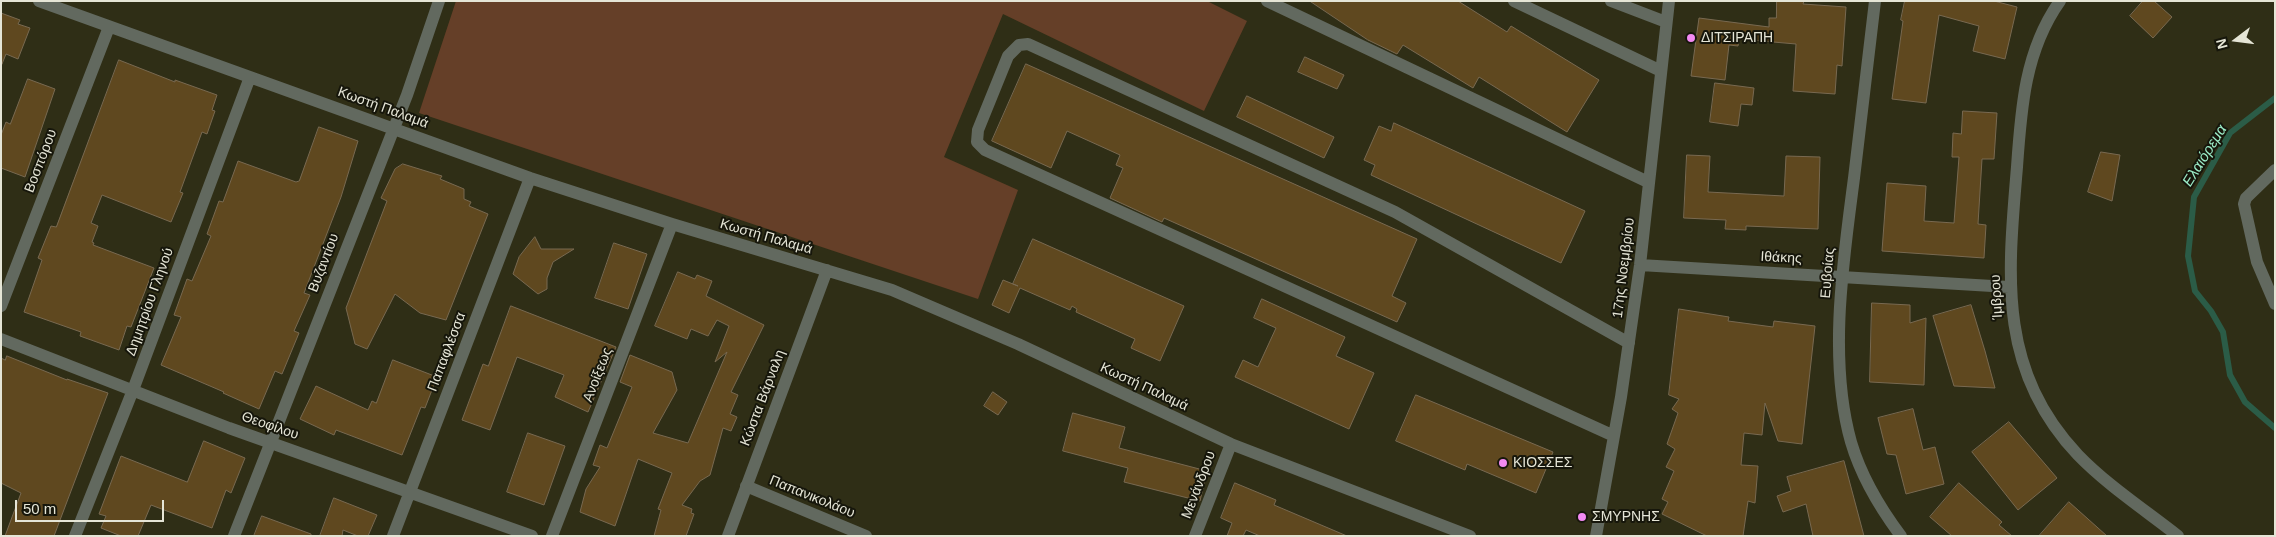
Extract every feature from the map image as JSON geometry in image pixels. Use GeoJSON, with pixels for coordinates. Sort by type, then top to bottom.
{"type":"FeatureCollection","features":[{"type":"Feature","properties":{"kind":"street","name":"Κωστή Παλαμά"},"geometry":{"type":"LineString","coordinates":[[39,1],[530,178],[672,224],[914,298],[1018,344],[1231,444],[1470,536]]}},
{"type":"Feature","properties":{"kind":"street","name":"Βυζαντίου"},"geometry":{"type":"LineString","coordinates":[[234,536],[394,128],[439,1]]}},
{"type":"Feature","properties":{"kind":"street"},"geometry":{"type":"LineString","coordinates":[[1267,1],[1648,182]]}},
{"type":"Feature","properties":{"kind":"street"},"geometry":{"type":"LineString","coordinates":[[1514,1],[1661,71]]}},
{"type":"Feature","properties":{"kind":"street"},"geometry":{"type":"LineString","coordinates":[[1611,1],[1666,22]]}},
{"type":"Feature","properties":{"kind":"street","name":"17ης Νοεμβρίου"},"geometry":{"type":"LineString","coordinates":[[1596,536],[1614,436],[1640,265],[1669,1]]}},
{"type":"Feature","properties":{"kind":"street","name":"Ευβοίας"},"geometry":{"type":"LineString","coordinates":[[1875,1],[1841,276],[1841,370],[1848,430],[1858,460],[1868,484],[1901,536]]}},
{"type":"Feature","properties":{"kind":"street","name":"Ίμβρου"},"geometry":{"type":"LineString","coordinates":[[2057,2],[2030,61],[2024,91],[2015,180],[2009,287],[2013,322],[2020,354],[2037,395],[2054,425],[2088,464],[2178,536]]}},
{"type":"Feature","properties":{"kind":"street","name":"Βοσπόρου"},"geometry":{"type":"LineString","coordinates":[[1,306],[110,27]]}},
{"type":"Feature","properties":{"kind":"street"},"geometry":{"type":"LineString","coordinates":[[1614,436],[985,150],[977,142],[978,130],[1008,56],[1019,45],[1028,44],[1395,212],[1629,343]]}},
{"type":"Feature","properties":{"kind":"street","name":"Δημητρίου Γληνού"},"geometry":{"type":"LineString","coordinates":[[76,536],[133,390],[250,77]]}},
{"type":"Feature","properties":{"kind":"street"},"geometry":{"type":"LineString","coordinates":[[2275,170],[2246,198],[2244,204],[2257,262],[2275,304]]}},
{"type":"Feature","properties":{"kind":"street","name":"Παπαφλέσσα"},"geometry":{"type":"LineString","coordinates":[[393,536],[530,178]]}},
{"type":"Feature","properties":{"kind":"street","name":"Ανοίξεως"},"geometry":{"type":"LineString","coordinates":[[552,536],[672,224]]}},
{"type":"Feature","properties":{"kind":"street","name":"Ιθάκης"},"geometry":{"type":"LineString","coordinates":[[1640,265],[2009,287]]}},
{"type":"Feature","properties":{"kind":"street","name":"Κώστα Βάρναλη"},"geometry":{"type":"LineString","coordinates":[[728,536],[827,270]]}},
{"type":"Feature","properties":{"kind":"street","name":"Θεοφίλου"},"geometry":{"type":"LineString","coordinates":[[1,339],[229,428],[271,441],[532,536]]}},
{"type":"Feature","properties":{"kind":"street","name":"Μενάνδρου"},"geometry":{"type":"LineString","coordinates":[[1196,536],[1231,444]]}},
{"type":"Feature","properties":{"kind":"street","name":"Παπανικολάου"},"geometry":{"type":"LineString","coordinates":[[746,486],[866,536]]}},
{"type":"Feature","properties":{"kind":"shaded area"},"geometry":{"type":"Polygon","coordinates":[[[456,1],[1207,1],[1247,21],[1204,111],[1003,14],[944,157],[1018,190],[978,299],[419,113],[456,1]]]}},
{"type":"Feature","properties":{"kind":"building"},"geometry":{"type":"Polygon","coordinates":[[[1310,1],[1458,1],[1507,32],[1511,26],[1599,80],[1567,132],[1479,77],[1473,88],[1403,45],[1397,54],[1368,40],[1310,1]]]}},
{"type":"Feature","properties":{"kind":"building"},"geometry":{"type":"Polygon","coordinates":[[[1777,1],[1804,1],[1803,4],[1846,7],[1842,66],[1837,65],[1835,94],[1793,91],[1796,44],[1739,39],[1738,46],[1729,45],[1725,80],[1691,76],[1699,18],[1769,27],[1769,18],[1776,18],[1777,1]]]}},
{"type":"Feature","properties":{"kind":"building"},"geometry":{"type":"Polygon","coordinates":[[[1905,1],[1994,1],[2017,7],[2005,59],[1973,51],[1979,26],[1939,15],[1926,103],[1892,99],[1905,1]]]}},
{"type":"Feature","properties":{"kind":"building"},"geometry":{"type":"Polygon","coordinates":[[[2143,1],[2154,1],[2172,17],[2153,38],[2130,16],[2143,1]]]}},
{"type":"Feature","properties":{"kind":"building"},"geometry":{"type":"Polygon","coordinates":[[[1,13],[20,20],[18,24],[30,28],[18,59],[6,54],[2,64],[1,13]]]}},
{"type":"Feature","properties":{"kind":"building"},"geometry":{"type":"Polygon","coordinates":[[[1305,57],[1344,75],[1337,89],[1298,72],[1305,57]]]}},
{"type":"Feature","properties":{"kind":"building"},"geometry":{"type":"Polygon","coordinates":[[[119,60],[175,82],[175,80],[217,95],[212,110],[215,111],[207,134],[202,132],[180,192],[183,193],[171,222],[102,195],[91,223],[98,226],[92,242],[94,243],[93,245],[154,268],[131,327],[127,326],[119,350],[80,336],[81,332],[24,312],[42,260],[38,258],[51,226],[56,227],[119,60]]]}},
{"type":"Feature","properties":{"kind":"building"},"geometry":{"type":"Polygon","coordinates":[[[1026,64],[1417,239],[1392,296],[1406,303],[1397,322],[1164,218],[1162,222],[1110,198],[1123,168],[1116,165],[1120,155],[1067,131],[1051,168],[992,141],[1026,64]]]}},
{"type":"Feature","properties":{"kind":"building"},"geometry":{"type":"Polygon","coordinates":[[[28,79],[55,89],[25,177],[1,168],[1,135],[6,122],[10,124],[28,79]]]}},
{"type":"Feature","properties":{"kind":"building"},"geometry":{"type":"Polygon","coordinates":[[[1715,83],[1754,88],[1752,105],[1741,104],[1738,126],[1710,122],[1715,83]]]}},
{"type":"Feature","properties":{"kind":"building"},"geometry":{"type":"Polygon","coordinates":[[[1247,96],[1334,137],[1324,158],[1237,117],[1247,96]]]}},
{"type":"Feature","properties":{"kind":"building"},"geometry":{"type":"Polygon","coordinates":[[[1963,111],[1997,113],[1994,159],[1982,159],[1978,224],[1986,225],[1984,258],[1882,251],[1887,183],[1926,186],[1924,221],[1954,223],[1959,157],[1952,157],[1953,133],[1961,134],[1963,111]]]}},
{"type":"Feature","properties":{"kind":"building"},"geometry":{"type":"Polygon","coordinates":[[[1394,123],[1585,211],[1561,263],[1371,175],[1375,165],[1364,160],[1379,126],[1391,131],[1394,123]]]}},
{"type":"Feature","properties":{"kind":"building"},"geometry":{"type":"Polygon","coordinates":[[[319,127],[358,141],[341,197],[304,293],[310,295],[294,331],[299,333],[282,374],[275,371],[259,409],[161,365],[181,317],[174,315],[187,279],[192,281],[211,236],[207,234],[219,201],[223,202],[238,161],[296,182],[299,181],[319,127]]]}},
{"type":"Feature","properties":{"kind":"building"},"geometry":{"type":"Polygon","coordinates":[[[2101,152],[2120,155],[2112,201],[2088,192],[2101,152]]]}},
{"type":"Feature","properties":{"kind":"building"},"geometry":{"type":"Polygon","coordinates":[[[1687,155],[1710,156],[1708,192],[1784,196],[1786,156],[1820,157],[1818,229],[1746,226],[1746,230],[1725,229],[1726,220],[1684,218],[1687,155]]]}},
{"type":"Feature","properties":{"kind":"building"},"geometry":{"type":"Polygon","coordinates":[[[403,164],[442,176],[440,179],[464,189],[464,199],[471,202],[469,206],[488,214],[446,320],[420,313],[395,294],[367,349],[355,344],[346,308],[387,201],[381,198],[395,169],[403,164]]]}},
{"type":"Feature","properties":{"kind":"building"},"geometry":{"type":"Polygon","coordinates":[[[535,237],[541,249],[574,249],[553,262],[547,278],[547,289],[538,294],[513,274],[519,257],[535,237]]]}},
{"type":"Feature","properties":{"kind":"building"},"geometry":{"type":"Polygon","coordinates":[[[1033,239],[1184,306],[1160,361],[1131,348],[1135,339],[1076,312],[1077,309],[1072,306],[1070,310],[1020,288],[1009,313],[992,305],[1003,280],[1013,284],[1033,239]]]}},
{"type":"Feature","properties":{"kind":"building"},"geometry":{"type":"Polygon","coordinates":[[[614,243],[647,254],[628,309],[595,298],[614,243]]]}},
{"type":"Feature","properties":{"kind":"building"},"geometry":{"type":"Polygon","coordinates":[[[678,272],[695,279],[697,275],[712,281],[706,296],[764,325],[731,392],[738,395],[730,414],[737,417],[731,431],[723,428],[710,475],[700,481],[682,505],[692,509],[691,513],[694,514],[686,536],[654,536],[661,510],[658,509],[672,473],[638,459],[615,526],[580,512],[586,489],[600,467],[593,465],[600,445],[607,448],[632,387],[620,382],[630,355],[672,372],[677,390],[653,433],[688,443],[727,352],[715,362],[729,326],[717,320],[708,336],[691,329],[687,339],[655,326],[678,272]]]}},
{"type":"Feature","properties":{"kind":"building"},"geometry":{"type":"Polygon","coordinates":[[[1262,299],[1345,337],[1336,356],[1374,373],[1349,429],[1235,377],[1243,360],[1258,367],[1276,328],[1254,318],[1262,299]]]}},
{"type":"Feature","properties":{"kind":"building"},"geometry":{"type":"Polygon","coordinates":[[[1872,303],[1910,305],[1910,323],[1926,318],[1924,385],[1870,382],[1872,303]]]}},
{"type":"Feature","properties":{"kind":"building"},"geometry":{"type":"Polygon","coordinates":[[[1971,305],[1995,388],[1954,386],[1933,316],[1971,305]]]}},
{"type":"Feature","properties":{"kind":"building"},"geometry":{"type":"Polygon","coordinates":[[[511,306],[616,347],[588,412],[555,397],[564,375],[517,357],[490,430],[462,420],[483,364],[488,366],[511,306]]]}},
{"type":"Feature","properties":{"kind":"building"},"geometry":{"type":"Polygon","coordinates":[[[1679,309],[1729,317],[1728,321],[1773,327],[1774,321],[1815,326],[1802,444],[1778,441],[1765,403],[1762,435],[1744,433],[1741,465],[1758,466],[1755,503],[1748,501],[1743,536],[1707,536],[1662,514],[1668,502],[1662,499],[1674,471],[1666,467],[1675,449],[1667,444],[1678,413],[1672,409],[1679,399],[1669,395],[1679,309]]]}},
{"type":"Feature","properties":{"kind":"building"},"geometry":{"type":"Polygon","coordinates":[[[7,356],[67,380],[108,393],[54,536],[5,536],[21,493],[1,483],[1,358],[5,360],[7,356]]]}},
{"type":"Feature","properties":{"kind":"building"},"geometry":{"type":"Polygon","coordinates":[[[393,360],[437,377],[425,408],[421,407],[402,455],[336,430],[334,435],[300,419],[316,386],[368,410],[372,401],[376,403],[393,360]]]}},
{"type":"Feature","properties":{"kind":"building"},"geometry":{"type":"Polygon","coordinates":[[[993,392],[1007,402],[998,415],[984,406],[993,392]]]}},
{"type":"Feature","properties":{"kind":"building"},"geometry":{"type":"Polygon","coordinates":[[[1416,395],[1553,452],[1536,493],[1467,464],[1465,470],[1396,441],[1416,395]]]}},
{"type":"Feature","properties":{"kind":"building"},"geometry":{"type":"Polygon","coordinates":[[[1913,409],[1923,450],[1935,447],[1944,484],[1906,494],[1896,455],[1887,454],[1878,418],[1913,409]]]}},
{"type":"Feature","properties":{"kind":"building"},"geometry":{"type":"Polygon","coordinates":[[[1073,413],[1125,427],[1119,448],[1207,471],[1200,501],[1124,482],[1128,468],[1063,451],[1073,413]]]}},
{"type":"Feature","properties":{"kind":"building"},"geometry":{"type":"Polygon","coordinates":[[[2009,422],[2057,478],[2018,510],[1972,452],[2009,422]]]}},
{"type":"Feature","properties":{"kind":"building"},"geometry":{"type":"Polygon","coordinates":[[[528,433],[565,446],[544,505],[507,492],[528,433]]]}},
{"type":"Feature","properties":{"kind":"building"},"geometry":{"type":"Polygon","coordinates":[[[204,441],[245,458],[231,493],[226,490],[212,528],[151,505],[138,536],[121,536],[101,528],[106,516],[99,514],[121,456],[187,482],[204,441]]]}},
{"type":"Feature","properties":{"kind":"building"},"geometry":{"type":"Polygon","coordinates":[[[1844,461],[1864,536],[1813,536],[1806,504],[1783,512],[1777,496],[1791,491],[1787,477],[1844,461]]]}},
{"type":"Feature","properties":{"kind":"building"},"geometry":{"type":"Polygon","coordinates":[[[1235,483],[1276,500],[1274,505],[1347,536],[1260,536],[1246,530],[1243,536],[1227,536],[1232,523],[1221,518],[1235,483]]]}},
{"type":"Feature","properties":{"kind":"building"},"geometry":{"type":"Polygon","coordinates":[[[1959,483],[2002,522],[1999,525],[2012,536],[1952,536],[1930,517],[1959,483]]]}},
{"type":"Feature","properties":{"kind":"building"},"geometry":{"type":"Polygon","coordinates":[[[334,498],[377,515],[368,536],[358,536],[343,530],[342,536],[320,536],[334,498]]]}},
{"type":"Feature","properties":{"kind":"building"},"geometry":{"type":"Polygon","coordinates":[[[2069,502],[2107,536],[2039,536],[2069,502]]]}},
{"type":"Feature","properties":{"kind":"building"},"geometry":{"type":"Polygon","coordinates":[[[262,516],[311,534],[311,536],[254,536],[262,516]]]}},
{"type":"Feature","properties":{"kind":"waterway","name":"Ελαιόρεμα"},"geometry":{"type":"LineString","coordinates":[[2275,98],[2230,133],[2194,197],[2188,256],[2195,291],[2211,311],[2223,332],[2230,375],[2245,402],[2275,428]]}},
{"type":"Feature","properties":{"kind":"place","name":"ΔΙΤΣΙΡΑΠΗ"},"geometry":{"type":"Point","coordinates":[1691,38]}},
{"type":"Feature","properties":{"kind":"place","name":"ΚΙΟΣΣΕΣ"},"geometry":{"type":"Point","coordinates":[1503,463]}},
{"type":"Feature","properties":{"kind":"place","name":"ΣΜΥΡΝΗΣ"},"geometry":{"type":"Point","coordinates":[1582,517]}}]}
